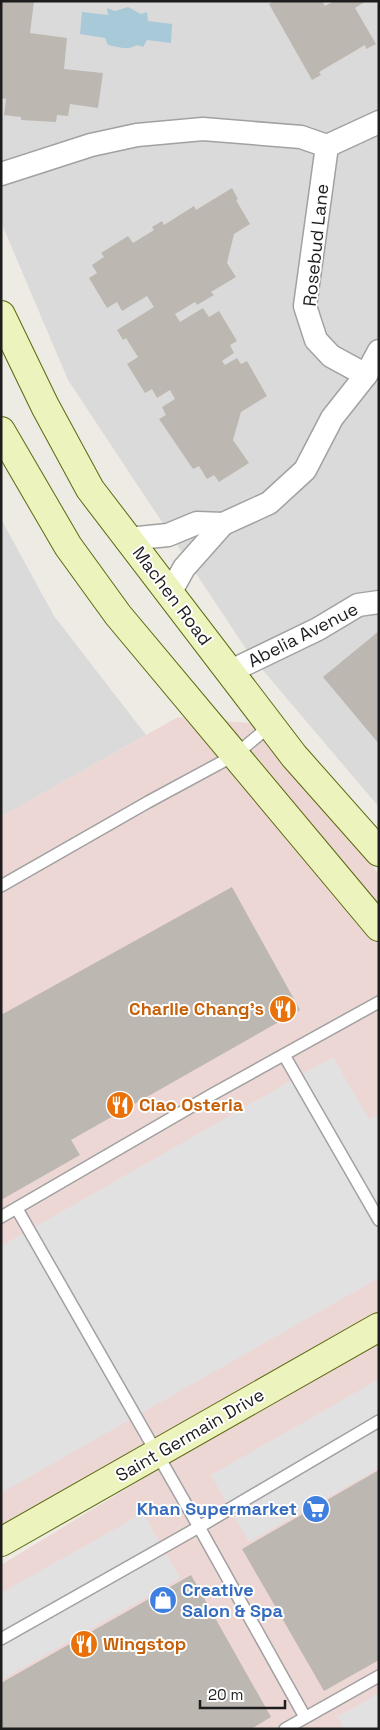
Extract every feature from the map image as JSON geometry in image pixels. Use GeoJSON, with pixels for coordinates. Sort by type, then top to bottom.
{"type":"FeatureCollection","features":[{"type":"Feature","properties":{"kind":"street"},"geometry":{"type":"LineString","coordinates":[[1,174],[91,145],[137,135],[203,129],[301,137],[327,146],[379,122]]}},
{"type":"Feature","properties":{"kind":"street","name":"Rosebud Lane"},"geometry":{"type":"LineString","coordinates":[[327,146],[305,306],[316,340],[331,356],[366,374]]}},
{"type":"Feature","properties":{"kind":"street","name":"Machen Road"},"geometry":{"type":"LineString","coordinates":[[1,315],[45,406],[90,489],[294,756],[379,852]]}},
{"type":"Feature","properties":{"kind":"street"},"geometry":{"type":"LineString","coordinates":[[170,593],[184,568],[223,524],[269,503],[305,470],[332,418],[366,374],[379,351]]}},
{"type":"Feature","properties":{"kind":"street"},"geometry":{"type":"LineString","coordinates":[[1,431],[68,546],[118,615],[379,927]]}},
{"type":"Feature","properties":{"kind":"street"},"geometry":{"type":"LineString","coordinates":[[128,539],[168,535],[197,523],[223,524]]}},
{"type":"Feature","properties":{"kind":"street","name":"Abelia Avenue"},"geometry":{"type":"LineString","coordinates":[[229,672],[318,629],[358,605],[379,602]]}},
{"type":"Feature","properties":{"kind":"street","name":"Saint Germain Drive"},"geometry":{"type":"LineString","coordinates":[[1,1542],[379,1327]]}},
{"type":"Feature","properties":{"kind":"lane"},"geometry":{"type":"LineString","coordinates":[[1,886],[234,755],[271,725]]}},
{"type":"Feature","properties":{"kind":"lane"},"geometry":{"type":"LineString","coordinates":[[1,1218],[379,1002]]}},
{"type":"Feature","properties":{"kind":"lane"},"geometry":{"type":"LineString","coordinates":[[284,1055],[379,1220]]}},
{"type":"Feature","properties":{"kind":"lane"},"geometry":{"type":"LineString","coordinates":[[17,1209],[199,1527],[305,1718]]}},
{"type":"Feature","properties":{"kind":"lane"},"geometry":{"type":"LineString","coordinates":[[1,1639],[199,1527],[379,1421]]}},
{"type":"Feature","properties":{"kind":"lane"},"geometry":{"type":"LineString","coordinates":[[285,1729],[379,1676]]}},
{"type":"Feature","properties":{"kind":"shaded area"},"geometry":{"type":"Polygon","coordinates":[[[1,1],[379,1],[379,807],[250,655],[68,380],[1,222],[1,1]]]}},
{"type":"Feature","properties":{"kind":"shaded area"},"geometry":{"type":"Polygon","coordinates":[[[1,519],[54,616],[146,735],[1,817],[1,519]]]}},
{"type":"Feature","properties":{"kind":"shaded area"},"geometry":{"type":"Polygon","coordinates":[[[178,717],[271,725],[379,875],[379,1327],[1,1542],[1,817],[178,717]]]}},
{"type":"Feature","properties":{"kind":"shaded area"},"geometry":{"type":"Polygon","coordinates":[[[333,1057],[369,1119],[379,1114],[379,1278],[1,1493],[1,1246],[333,1057]]]}},
{"type":"Feature","properties":{"kind":"shaded area"},"geometry":{"type":"Polygon","coordinates":[[[379,1335],[379,1729],[1,1729],[1,1565],[379,1335]]]}},
{"type":"Feature","properties":{"kind":"shaded area"},"geometry":{"type":"Polygon","coordinates":[[[379,1379],[379,1468],[249,1542],[211,1475],[379,1379]]]}},
{"type":"Feature","properties":{"kind":"shaded area"},"geometry":{"type":"Polygon","coordinates":[[[143,1513],[180,1578],[1,1680],[1,1593],[143,1513]]]}},
{"type":"Feature","properties":{"kind":"shaded area"},"geometry":{"type":"Polygon","coordinates":[[[379,1693],[379,1729],[344,1729],[337,1717],[379,1693]]]}},
{"type":"Feature","properties":{"kind":"water"},"geometry":{"type":"Polygon","coordinates":[[[128,7],[141,14],[147,12],[148,21],[172,24],[171,43],[147,40],[143,47],[137,45],[122,48],[108,45],[105,38],[80,34],[82,12],[108,15],[107,8],[115,11],[128,7]]]}},
{"type":"Feature","properties":{"kind":"building"},"geometry":{"type":"Polygon","coordinates":[[[1,1],[34,1],[30,33],[67,38],[64,69],[103,73],[98,108],[70,104],[68,116],[57,115],[56,122],[21,120],[21,117],[4,115],[6,99],[1,98],[1,1]]]}},
{"type":"Feature","properties":{"kind":"building"},"geometry":{"type":"Polygon","coordinates":[[[275,1],[322,1],[325,6],[334,1],[366,1],[355,8],[376,44],[366,49],[365,45],[319,72],[321,75],[312,80],[269,4],[275,1]]]}},
{"type":"Feature","properties":{"kind":"building"},"geometry":{"type":"Polygon","coordinates":[[[232,188],[238,199],[236,200],[250,224],[234,234],[227,263],[236,277],[211,292],[214,295],[197,305],[195,302],[175,314],[180,322],[203,308],[209,317],[219,311],[237,341],[230,345],[234,353],[222,361],[225,365],[237,358],[241,364],[247,361],[267,396],[241,412],[233,440],[249,463],[219,482],[214,475],[207,479],[199,466],[193,469],[159,419],[166,415],[162,407],[175,399],[170,390],[157,398],[152,389],[145,393],[127,364],[138,357],[126,338],[123,340],[117,330],[154,307],[147,296],[122,311],[117,302],[107,308],[89,278],[97,273],[92,265],[104,257],[101,253],[128,236],[133,243],[154,230],[152,227],[162,221],[164,225],[194,206],[196,210],[232,188]]]}},
{"type":"Feature","properties":{"kind":"building"},"geometry":{"type":"Polygon","coordinates":[[[379,631],[379,744],[323,677],[379,631]]]}},
{"type":"Feature","properties":{"kind":"building"},"geometry":{"type":"Polygon","coordinates":[[[232,887],[300,1010],[71,1140],[80,1155],[1,1200],[1,1015],[232,887]]]}},
{"type":"Feature","properties":{"kind":"building"},"geometry":{"type":"Polygon","coordinates":[[[379,1470],[379,1660],[324,1691],[242,1549],[379,1470]]]}},
{"type":"Feature","properties":{"kind":"building"},"geometry":{"type":"Polygon","coordinates":[[[191,1575],[271,1717],[251,1729],[1,1729],[1,1683],[191,1575]]]}},
{"type":"Feature","properties":{"kind":"place","name":"Charlie Chang's"},"geometry":{"type":"Point","coordinates":[283,1009]}},
{"type":"Feature","properties":{"kind":"place","name":"Ciao Osteria"},"geometry":{"type":"Point","coordinates":[120,1105]}},
{"type":"Feature","properties":{"kind":"place","name":"Khan Supermarket"},"geometry":{"type":"Point","coordinates":[316,1509]}},
{"type":"Feature","properties":{"kind":"place","name":"Creative Salon & Spa"},"geometry":{"type":"Point","coordinates":[163,1600]}},
{"type":"Feature","properties":{"kind":"place","name":"Wingstop"},"geometry":{"type":"Point","coordinates":[84,1644]}}]}
